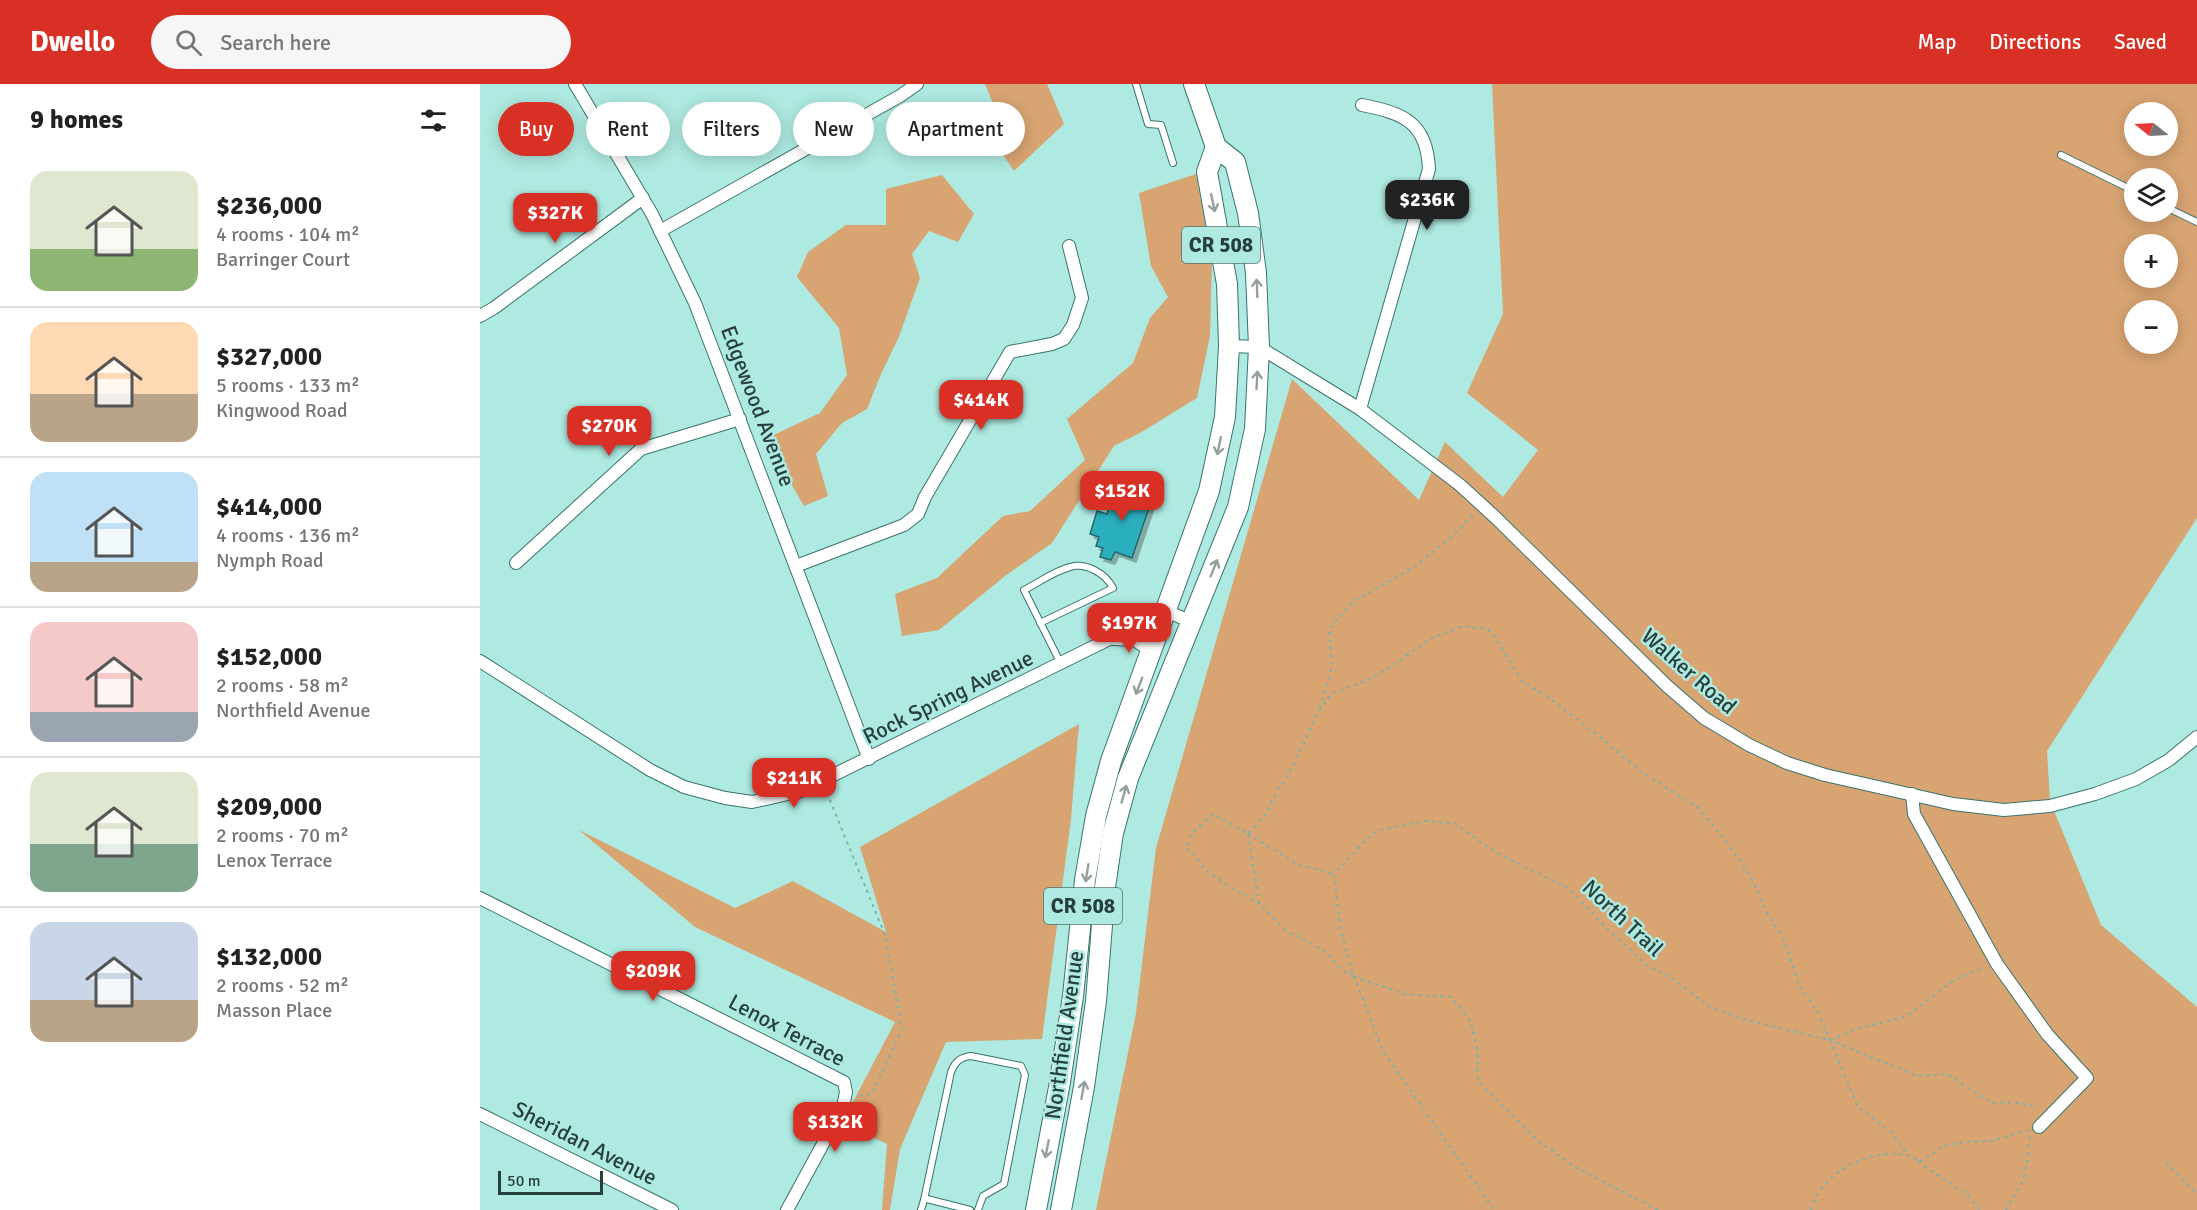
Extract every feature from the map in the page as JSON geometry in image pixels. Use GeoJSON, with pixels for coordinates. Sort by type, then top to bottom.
{"type":"FeatureCollection","features":[{"type":"Feature","properties":{"kind":"main road","name":"Northfield Avenue"},"geometry":{"type":"LineString","coordinates":[[1061,1210],[1084,1087],[1096,1001],[1105,887],[1113,833],[1128,778],[1238,507],[1255,429],[1259,346],[1256,273],[1248,213],[1235,162],[1216,147],[1194,84]]}},
{"type":"Feature","properties":{"kind":"main road","name":"Northfield Avenue"},"geometry":{"type":"LineString","coordinates":[[1036,1210],[1060,1082],[1073,996],[1085,880],[1096,816],[1111,761],[1209,491],[1225,417],[1229,346],[1227,284],[1207,172],[1216,147]]}},
{"type":"Feature","properties":{"kind":"street","name":"Edgewood Avenue"},"geometry":{"type":"LineString","coordinates":[[575,84],[643,198],[695,303],[869,759]]}},
{"type":"Feature","properties":{"kind":"street"},"geometry":{"type":"LineString","coordinates":[[660,231],[900,96],[916,84]]}},
{"type":"Feature","properties":{"kind":"street"},"geometry":{"type":"LineString","coordinates":[[1360,409],[1429,170],[1425,147],[1413,125],[1390,110],[1362,105]]}},
{"type":"Feature","properties":{"kind":"street"},"geometry":{"type":"LineString","coordinates":[[480,316],[643,198]]}},
{"type":"Feature","properties":{"kind":"street"},"geometry":{"type":"LineString","coordinates":[[796,566],[904,525],[918,514],[925,497],[1010,352],[1052,344],[1064,339],[1073,325],[1082,298],[1069,246]]}},
{"type":"Feature","properties":{"kind":"street"},"geometry":{"type":"LineString","coordinates":[[1229,346],[1259,346]]}},
{"type":"Feature","properties":{"kind":"street","name":"Walker Road"},"geometry":{"type":"LineString","coordinates":[[1259,346],[1360,409],[1482,505],[1667,686],[1704,718],[1749,745],[1787,763],[1825,776],[1953,804],[2004,810],[2050,806],[2095,794],[2136,779],[2169,760],[2197,737]]}},
{"type":"Feature","properties":{"kind":"street"},"geometry":{"type":"LineString","coordinates":[[516,563],[641,449],[740,419]]}},
{"type":"Feature","properties":{"kind":"street"},"geometry":{"type":"LineString","coordinates":[[1166,612],[1192,622]]}},
{"type":"Feature","properties":{"kind":"street","name":"Rock Spring Avenue"},"geometry":{"type":"LineString","coordinates":[[480,661],[650,770],[684,787],[725,798],[752,802],[801,792],[1166,612]]}},
{"type":"Feature","properties":{"kind":"street"},"geometry":{"type":"LineString","coordinates":[[1113,639],[1135,640],[1152,652]]}},
{"type":"Feature","properties":{"kind":"street"},"geometry":{"type":"LineString","coordinates":[[1912,794],[1914,814],[1997,964],[2047,1034],[2087,1078],[2035,1128]]}},
{"type":"Feature","properties":{"kind":"street","name":"Lenox Terrace"},"geometry":{"type":"LineString","coordinates":[[480,898],[836,1076],[844,1082],[845,1094]]}},
{"type":"Feature","properties":{"kind":"street"},"geometry":{"type":"LineString","coordinates":[[787,1210],[843,1107],[845,1094]]}},
{"type":"Feature","properties":{"kind":"street","name":"Sheridan Avenue"},"geometry":{"type":"LineString","coordinates":[[480,1114],[672,1210]]}},
{"type":"Feature","properties":{"kind":"lane"},"geometry":{"type":"LineString","coordinates":[[1136,84],[1148,124],[1161,125],[1173,163]]}},
{"type":"Feature","properties":{"kind":"lane"},"geometry":{"type":"LineString","coordinates":[[2061,154],[2124,186]]}},
{"type":"Feature","properties":{"kind":"lane"},"geometry":{"type":"LineString","coordinates":[[2178,212],[2197,222]]}},
{"type":"Feature","properties":{"kind":"lane"},"geometry":{"type":"LineString","coordinates":[[1040,623],[1113,588],[1109,579],[1090,568],[1071,566],[1024,590],[1040,623],[1061,664]]}},
{"type":"Feature","properties":{"kind":"lane"},"geometry":{"type":"LineString","coordinates":[[921,1210],[951,1072],[958,1061],[971,1056],[1021,1066],[1025,1075],[1004,1184],[983,1196],[978,1210]]}},
{"type":"Feature","properties":{"kind":"lane"},"geometry":{"type":"LineString","coordinates":[[924,1200],[970,1210]]}},
{"type":"Feature","properties":{"kind":"path"},"geometry":{"type":"LineString","coordinates":[[1248,834],[1267,813],[1277,790],[1294,764],[1325,696],[1332,668],[1329,629],[1353,602],[1412,568],[1450,539],[1477,511]]}},
{"type":"Feature","properties":{"kind":"path"},"geometry":{"type":"LineString","coordinates":[[1318,713],[1331,694],[1366,681],[1430,639],[1463,626],[1487,629],[1495,637],[1521,680],[1604,740],[1640,771],[1697,807],[1722,836],[1750,875],[1766,911],[1785,942],[1799,986],[1818,1012],[1858,1107],[1892,1133],[1907,1155],[1966,1194],[1980,1210]]}},
{"type":"Feature","properties":{"kind":"path"},"geometry":{"type":"LineString","coordinates":[[822,782],[885,935],[902,1029],[872,1094],[845,1094]]}},
{"type":"Feature","properties":{"kind":"path"},"geometry":{"type":"LineString","coordinates":[[1494,1210],[1383,1051],[1353,976],[1340,927],[1334,874],[1297,864],[1214,814],[1203,823],[1187,844],[1186,849],[1196,856],[1204,869],[1259,903],[1287,933],[1296,935],[1321,949],[1341,970],[1353,976],[1359,977],[1365,982],[1404,994],[1451,997],[1472,1021],[1478,1056],[1479,1082],[1541,1143],[1577,1168],[1658,1210]]}},
{"type":"Feature","properties":{"kind":"path","name":"North Trail"},"geometry":{"type":"LineString","coordinates":[[1334,874],[1370,836],[1379,830],[1426,821],[1454,823],[1495,852],[1568,888],[1606,928],[1647,965],[1676,981],[1708,1006],[1746,1020],[1830,1040],[1917,1076],[1947,1074],[1992,1103],[2013,1102],[2034,1106]]}},
{"type":"Feature","properties":{"kind":"path"},"geometry":{"type":"LineString","coordinates":[[1248,834],[1259,903]]}},
{"type":"Feature","properties":{"kind":"path"},"geometry":{"type":"LineString","coordinates":[[1830,1040],[1859,1028],[1905,1017],[1953,981],[1997,964]]}},
{"type":"Feature","properties":{"kind":"path"},"geometry":{"type":"LineString","coordinates":[[1919,1162],[1944,1146],[1963,1142],[1992,1141],[2035,1128]]}},
{"type":"Feature","properties":{"kind":"path"},"geometry":{"type":"LineString","coordinates":[[2006,1210],[2023,1181],[2027,1149],[2035,1128]]}},
{"type":"Feature","properties":{"kind":"path"},"geometry":{"type":"LineString","coordinates":[[1811,1210],[1814,1200],[1833,1176],[1852,1162],[1884,1154],[1907,1155]]}},
{"type":"Feature","properties":{"kind":"path"},"geometry":{"type":"LineString","coordinates":[[2166,1162],[2197,1194]]}},
{"type":"Feature","properties":{"kind":"shaded area"},"geometry":{"type":"Polygon","coordinates":[[[985,84],[1047,84],[1064,124],[1014,171],[1004,156],[1025,156],[1025,102],[992,101],[985,84]]]}},
{"type":"Feature","properties":{"kind":"shaded area"},"geometry":{"type":"Polygon","coordinates":[[[1492,84],[2197,84],[2197,518],[2047,751],[2050,801],[2101,925],[2197,1007],[2197,1210],[1096,1210],[1136,1013],[1156,848],[1292,379],[1419,500],[1445,442],[1503,497],[1538,450],[1467,393],[1503,314],[1492,84]]]}},
{"type":"Feature","properties":{"kind":"shaded area"},"geometry":{"type":"Polygon","coordinates":[[[1196,174],[1212,260],[1210,336],[1197,398],[1114,446],[1052,543],[1005,576],[939,630],[902,636],[895,594],[937,578],[1003,516],[1030,511],[1085,460],[1067,419],[1133,363],[1150,318],[1168,297],[1151,266],[1139,193],[1196,174]]]}},
{"type":"Feature","properties":{"kind":"shaded area"},"geometry":{"type":"Polygon","coordinates":[[[942,175],[974,214],[958,242],[929,231],[912,254],[920,278],[898,339],[867,409],[842,423],[816,454],[828,496],[804,506],[765,439],[820,413],[847,375],[839,328],[797,277],[808,252],[846,225],[886,225],[886,189],[942,175]]]}},
{"type":"Feature","properties":{"kind":"shaded area"},"geometry":{"type":"Polygon","coordinates":[[[1079,724],[1071,819],[1042,1039],[946,1042],[900,1149],[890,1210],[882,1210],[887,1144],[842,1123],[895,1022],[695,927],[579,830],[735,908],[793,881],[886,932],[860,847],[1079,724]]]}},
{"type":"Feature","properties":{"kind":"building"},"geometry":{"type":"Polygon","coordinates":[[[1117,483],[1153,496],[1132,558],[1115,552],[1111,560],[1100,557],[1103,548],[1096,546],[1099,537],[1090,534],[1097,511],[1107,514],[1117,483]]]}}]}
